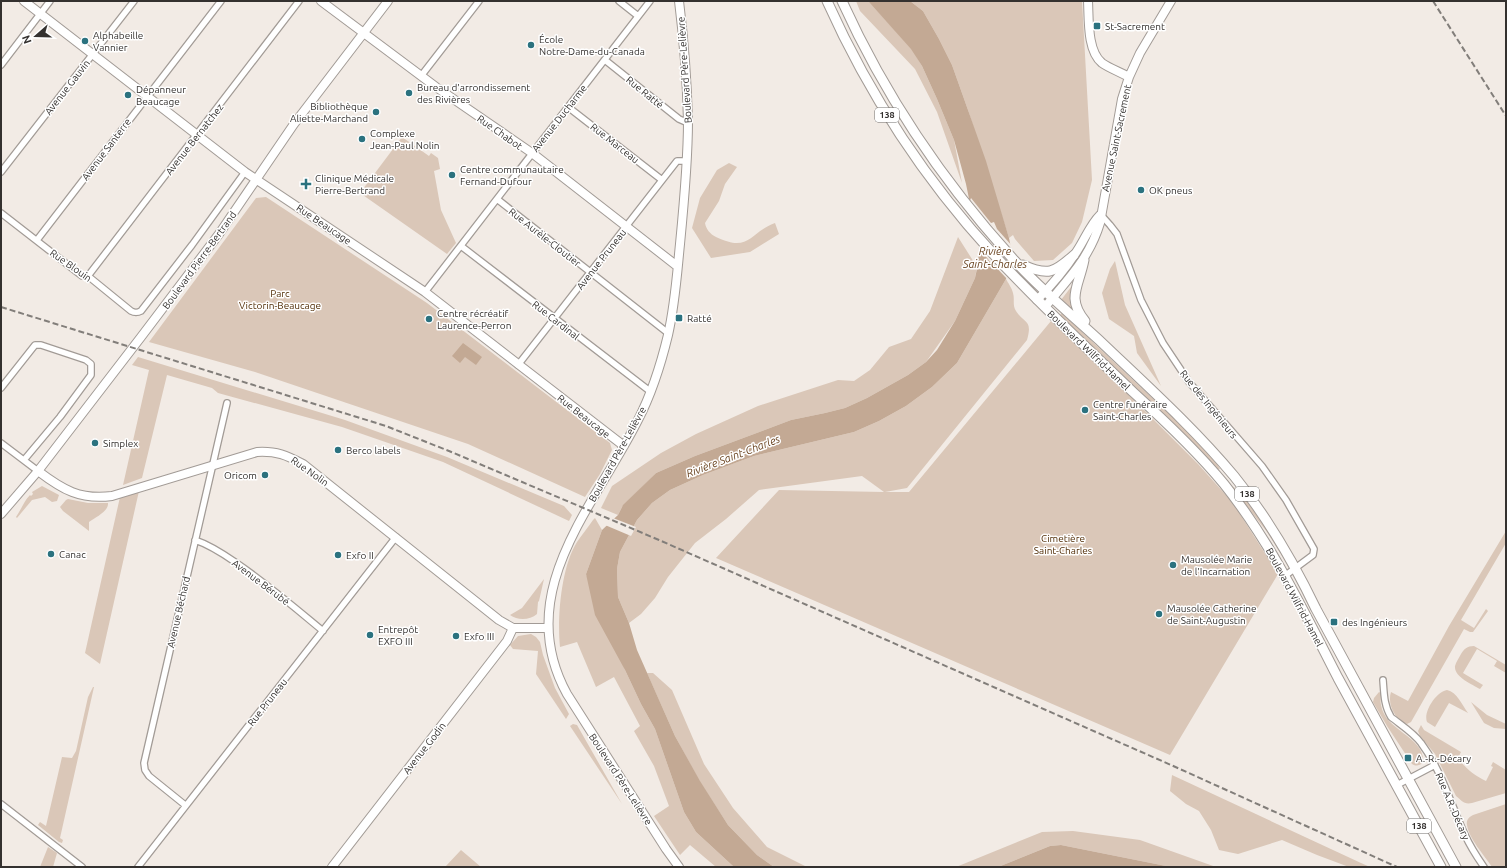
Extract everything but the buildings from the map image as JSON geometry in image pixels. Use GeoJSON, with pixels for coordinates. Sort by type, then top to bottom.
{"type":"FeatureCollection","features":[{"type":"Feature","properties":{"kind":"main road","name":"Boulevard Wilfrid-Hamel"},"geometry":{"type":"LineString","coordinates":[[827,1],[854,57],[884,110],[919,164],[963,220],[1013,275],[1045,307],[1172,428],[1211,469],[1254,524],[1286,575],[1305,614],[1441,867]]}},
{"type":"Feature","properties":{"kind":"main road","name":"Boulevard Wilfrid-Hamel"},"geometry":{"type":"LineString","coordinates":[[842,1],[868,54],[895,103],[934,163],[966,204],[1015,261],[1190,427],[1217,457],[1258,508],[1296,568],[1316,609],[1456,867]]}},
{"type":"Feature","properties":{"kind":"main road"},"geometry":{"type":"LineString","coordinates":[[1015,261],[1033,270],[1044,272],[1058,269],[1074,255]]}},
{"type":"Feature","properties":{"kind":"main road"},"geometry":{"type":"LineString","coordinates":[[1084,260],[1075,288],[1074,304],[1078,313],[1099,340]]}},
{"type":"Feature","properties":{"kind":"street","name":"Rue Beaucage"},"geometry":{"type":"LineString","coordinates":[[24,1],[245,172],[425,292],[624,446]]}},
{"type":"Feature","properties":{"kind":"street"},"geometry":{"type":"LineString","coordinates":[[1,65],[50,1]]}},
{"type":"Feature","properties":{"kind":"street","name":"Avenue Gauvin"},"geometry":{"type":"LineString","coordinates":[[1,172],[134,1]]}},
{"type":"Feature","properties":{"kind":"street","name":"Avenue Santerre"},"geometry":{"type":"LineString","coordinates":[[37,240],[220,1]]}},
{"type":"Feature","properties":{"kind":"street","name":"Avenue Bernatchez"},"geometry":{"type":"LineString","coordinates":[[88,276],[299,1]]}},
{"type":"Feature","properties":{"kind":"street","name":"Rue Chabot"},"geometry":{"type":"LineString","coordinates":[[321,1],[421,76],[532,153],[677,266]]}},
{"type":"Feature","properties":{"kind":"street","name":"Boulevard Pierre-Bertrand"},"geometry":{"type":"LineString","coordinates":[[1,514],[38,471],[210,246],[257,180],[294,124],[388,1]]}},
{"type":"Feature","properties":{"kind":"street"},"geometry":{"type":"LineString","coordinates":[[421,76],[479,1]]}},
{"type":"Feature","properties":{"kind":"street"},"geometry":{"type":"LineString","coordinates":[[619,1],[638,16]]}},
{"type":"Feature","properties":{"kind":"street","name":"Avenue Ducharme"},"geometry":{"type":"LineString","coordinates":[[425,292],[650,1]]}},
{"type":"Feature","properties":{"kind":"street","name":"Boulevard Père-Lelièvre"},"geometry":{"type":"LineString","coordinates":[[679,1],[686,68],[688,123],[675,290],[668,333],[651,392],[638,420],[584,512],[563,554],[552,593],[548,628],[553,660],[564,690],[668,853],[679,867]]}},
{"type":"Feature","properties":{"kind":"street"},"geometry":{"type":"LineString","coordinates":[[1088,1],[1091,46],[1095,57],[1103,64],[1129,77]]}},
{"type":"Feature","properties":{"kind":"street","name":"Avenue Saint-Sacrement"},"geometry":{"type":"LineString","coordinates":[[1038,300],[1050,294],[1084,260],[1097,232],[1122,99],[1129,77],[1140,53],[1171,1]]}},
{"type":"Feature","properties":{"kind":"street","name":"Rue Ratté"},"geometry":{"type":"LineString","coordinates":[[605,60],[679,119],[688,123]]}},
{"type":"Feature","properties":{"kind":"street","name":"Rue Marceau"},"geometry":{"type":"LineString","coordinates":[[568,107],[662,180]]}},
{"type":"Feature","properties":{"kind":"street","name":"Avenue Pruneau"},"geometry":{"type":"LineString","coordinates":[[518,365],[677,161],[686,161]]}},
{"type":"Feature","properties":{"kind":"street","name":"Boulevard Pierre-Bertrand"},"geometry":{"type":"LineString","coordinates":[[142,311],[245,172]]}},
{"type":"Feature","properties":{"kind":"street","name":"Rue Aurèle-Cloutier"},"geometry":{"type":"LineString","coordinates":[[497,199],[668,333]]}},
{"type":"Feature","properties":{"kind":"street","name":"Rue Blouin"},"geometry":{"type":"LineString","coordinates":[[1,213],[82,276],[88,276],[131,311],[142,311]]}},
{"type":"Feature","properties":{"kind":"street","name":"Avenue Saint-Sacrement"},"geometry":{"type":"LineString","coordinates":[[1045,307],[1050,294],[1094,221],[1100,215]]}},
{"type":"Feature","properties":{"kind":"street","name":"Rue des Ingénieurs"},"geometry":{"type":"LineString","coordinates":[[1100,215],[1117,234],[1142,300],[1163,343],[1188,382],[1262,466],[1286,500],[1314,549],[1313,555],[1286,575]]}},
{"type":"Feature","properties":{"kind":"street","name":"Rue Cardinal"},"geometry":{"type":"LineString","coordinates":[[462,246],[554,319],[651,392]]}},
{"type":"Feature","properties":{"kind":"street"},"geometry":{"type":"LineString","coordinates":[[1,388],[35,345],[41,345],[86,360],[91,364],[92,375],[60,417],[24,460]]}},
{"type":"Feature","properties":{"kind":"street","name":"Avenue Béchard"},"geometry":{"type":"LineString","coordinates":[[185,805],[149,776],[145,770],[144,763],[227,403]]}},
{"type":"Feature","properties":{"kind":"street"},"geometry":{"type":"LineString","coordinates":[[1,443],[38,471]]}},
{"type":"Feature","properties":{"kind":"street","name":"Rue Nolin"},"geometry":{"type":"LineString","coordinates":[[38,471],[56,485],[68,491],[87,497],[99,497],[112,496],[212,464],[257,452],[268,451],[286,454],[303,464],[499,620],[512,628]]}},
{"type":"Feature","properties":{"kind":"street","name":"Rue Pruneau"},"geometry":{"type":"LineString","coordinates":[[138,867],[396,537]]}},
{"type":"Feature","properties":{"kind":"street","name":"Avenue Bérubé"},"geometry":{"type":"LineString","coordinates":[[195,540],[205,543],[254,574],[323,631]]}},
{"type":"Feature","properties":{"kind":"street"},"geometry":{"type":"LineString","coordinates":[[512,628],[548,628]]}},
{"type":"Feature","properties":{"kind":"street","name":"Avenue Godin"},"geometry":{"type":"LineString","coordinates":[[332,867],[507,641],[512,628]]}},
{"type":"Feature","properties":{"kind":"street","name":"Rue A.R.-Décary"},"geometry":{"type":"LineString","coordinates":[[1383,680],[1385,704],[1388,713],[1416,737],[1435,765],[1465,836],[1484,867]]}},
{"type":"Feature","properties":{"kind":"street","name":"Rue A.R.-Décary"},"geometry":{"type":"LineString","coordinates":[[1397,785],[1435,765]]}},
{"type":"Feature","properties":{"kind":"street"},"geometry":{"type":"LineString","coordinates":[[1,804],[82,867]]}},
{"type":"Feature","properties":{"kind":"green space"},"geometry":{"type":"Polygon","coordinates":[[[856,1],[868,1],[912,49],[922,66],[954,140],[962,183],[937,112],[915,69],[860,11],[856,1]]]}},
{"type":"Feature","properties":{"kind":"green space"},"geometry":{"type":"Polygon","coordinates":[[[910,1],[1082,1],[1092,180],[1082,222],[1072,243],[1053,260],[1034,261],[1013,235],[1009,238],[952,65],[923,11],[910,1]]]}},
{"type":"Feature","properties":{"kind":"green space"},"geometry":{"type":"Polygon","coordinates":[[[402,137],[429,156],[431,153],[438,158],[440,169],[434,171],[441,210],[456,243],[447,254],[360,193],[402,137]]]}},
{"type":"Feature","properties":{"kind":"green space"},"geometry":{"type":"Polygon","coordinates":[[[729,163],[737,167],[725,184],[719,201],[705,223],[706,227],[716,237],[736,243],[748,240],[766,227],[775,223],[779,234],[750,252],[711,258],[692,228],[700,198],[717,170],[729,163]]]}},
{"type":"Feature","properties":{"kind":"green space","name":"Parc Victorin-Beaucage"},"geometry":{"type":"Polygon","coordinates":[[[266,197],[427,303],[610,443],[612,450],[600,474],[585,497],[468,444],[255,372],[149,342],[256,198],[266,197]]]}},
{"type":"Feature","properties":{"kind":"green space"},"geometry":{"type":"Polygon","coordinates":[[[958,237],[977,267],[975,278],[955,321],[926,362],[908,375],[867,398],[845,408],[791,420],[695,456],[656,473],[622,507],[618,515],[601,508],[612,486],[661,453],[696,434],[758,406],[838,380],[854,381],[870,370],[889,347],[911,339],[930,311],[958,237]]]}},
{"type":"Feature","properties":{"kind":"green space"},"geometry":{"type":"Polygon","coordinates":[[[1115,261],[1125,305],[1161,386],[1137,353],[1134,336],[1109,319],[1102,293],[1110,269],[1115,261]]]}},
{"type":"Feature","properties":{"kind":"green space","name":"Cimetière Saint-Charles"},"geometry":{"type":"Polygon","coordinates":[[[1006,279],[1014,295],[1015,309],[1027,322],[1029,333],[1027,340],[907,488],[885,492],[909,492],[1051,321],[1097,363],[1198,464],[1233,503],[1278,574],[1170,755],[716,558],[779,490],[884,492],[862,476],[759,490],[726,519],[695,543],[668,577],[655,598],[641,614],[629,623],[618,597],[617,569],[620,552],[637,520],[652,503],[670,490],[703,475],[754,456],[854,432],[879,421],[906,406],[932,387],[957,363],[1006,279]]]}},
{"type":"Feature","properties":{"kind":"green space"},"geometry":{"type":"Polygon","coordinates":[[[1071,287],[1070,296],[1072,308],[1070,309],[1061,300],[1071,287]]]}},
{"type":"Feature","properties":{"kind":"green space"},"geometry":{"type":"Polygon","coordinates":[[[1062,313],[1185,429],[1220,469],[1217,470],[1179,430],[1079,335],[1060,315],[1062,313]]]}},
{"type":"Feature","properties":{"kind":"green space"},"geometry":{"type":"Polygon","coordinates":[[[138,357],[345,420],[447,457],[564,506],[572,515],[569,521],[443,462],[342,427],[218,393],[212,388],[167,375],[142,478],[123,485],[149,370],[132,365],[138,357]]]}},
{"type":"Feature","properties":{"kind":"green space"},"geometry":{"type":"Polygon","coordinates":[[[42,486],[59,495],[57,501],[52,502],[45,497],[32,500],[17,518],[16,517],[26,500],[33,494],[32,492],[42,486]]]}},
{"type":"Feature","properties":{"kind":"green space"},"geometry":{"type":"Polygon","coordinates":[[[1231,486],[1241,493],[1264,525],[1285,561],[1267,532],[1231,486]]]}},
{"type":"Feature","properties":{"kind":"green space"},"geometry":{"type":"Polygon","coordinates":[[[139,491],[100,664],[85,653],[120,497],[139,491]]]}},
{"type":"Feature","properties":{"kind":"green space"},"geometry":{"type":"Polygon","coordinates":[[[68,499],[88,503],[108,503],[108,506],[102,514],[89,522],[89,531],[60,507],[68,499]]]}},
{"type":"Feature","properties":{"kind":"green space"},"geometry":{"type":"Polygon","coordinates":[[[595,518],[602,530],[586,574],[625,670],[655,729],[684,812],[696,832],[734,867],[716,867],[690,845],[680,855],[654,816],[669,806],[654,766],[634,731],[640,726],[614,677],[596,687],[577,642],[560,647],[559,622],[561,593],[567,565],[577,542],[595,518]]]}},
{"type":"Feature","properties":{"kind":"green space"},"geometry":{"type":"Polygon","coordinates":[[[1506,531],[1506,543],[1461,620],[1474,628],[1486,609],[1488,611],[1473,632],[1464,629],[1411,722],[1407,724],[1403,722],[1393,711],[1391,706],[1391,692],[1408,701],[1449,626],[1506,531]]]}},
{"type":"Feature","properties":{"kind":"green space"},"geometry":{"type":"Polygon","coordinates":[[[544,579],[538,602],[537,614],[531,618],[524,619],[510,615],[522,608],[544,579]]]}},
{"type":"Feature","properties":{"kind":"green space"},"geometry":{"type":"Polygon","coordinates":[[[531,634],[540,642],[555,688],[569,714],[566,719],[536,674],[538,651],[513,649],[510,645],[518,636],[531,634]]]}},
{"type":"Feature","properties":{"kind":"green space"},"geometry":{"type":"Polygon","coordinates":[[[1474,646],[1506,665],[1506,673],[1494,666],[1497,661],[1477,649],[1463,673],[1483,685],[1480,689],[1460,677],[1455,670],[1455,664],[1463,651],[1468,647],[1474,646]]]}},
{"type":"Feature","properties":{"kind":"green space"},"geometry":{"type":"Polygon","coordinates":[[[647,673],[653,673],[672,690],[704,764],[733,808],[767,847],[807,867],[774,867],[757,855],[728,825],[700,782],[675,736],[647,673]]]}},
{"type":"Feature","properties":{"kind":"green space"},"geometry":{"type":"Polygon","coordinates":[[[93,687],[60,838],[63,840],[62,843],[38,825],[40,822],[46,826],[62,757],[72,758],[76,751],[88,697],[93,687]]]}},
{"type":"Feature","properties":{"kind":"green space"},"geometry":{"type":"Polygon","coordinates":[[[1447,690],[1454,693],[1468,713],[1449,703],[1435,727],[1427,722],[1427,713],[1435,698],[1447,690]]]}},
{"type":"Feature","properties":{"kind":"green space"},"geometry":{"type":"Polygon","coordinates":[[[1379,692],[1381,693],[1381,704],[1384,714],[1418,747],[1422,754],[1423,763],[1417,766],[1412,764],[1387,726],[1373,702],[1374,698],[1379,692]]]}},
{"type":"Feature","properties":{"kind":"green space"},"geometry":{"type":"Polygon","coordinates":[[[1471,702],[1487,715],[1506,724],[1506,729],[1494,728],[1484,723],[1471,702]]]}},
{"type":"Feature","properties":{"kind":"green space"},"geometry":{"type":"Polygon","coordinates":[[[573,724],[577,725],[622,804],[570,726],[573,724]]]}},
{"type":"Feature","properties":{"kind":"green space"},"geometry":{"type":"Polygon","coordinates":[[[1421,725],[1424,730],[1461,752],[1458,758],[1461,762],[1470,771],[1482,779],[1486,781],[1493,767],[1491,766],[1493,762],[1506,770],[1506,793],[1472,803],[1465,803],[1456,796],[1435,754],[1420,736],[1418,731],[1421,725]]]}},
{"type":"Feature","properties":{"kind":"green space"},"geometry":{"type":"Polygon","coordinates":[[[1172,775],[1370,867],[1349,867],[1282,840],[1238,854],[1219,850],[1211,830],[1199,811],[1186,804],[1170,791],[1172,775]]]}},
{"type":"Feature","properties":{"kind":"green space"},"geometry":{"type":"Polygon","coordinates":[[[1506,804],[1506,867],[1492,867],[1471,836],[1468,830],[1467,822],[1473,815],[1506,804]]]}},
{"type":"Feature","properties":{"kind":"green space"},"geometry":{"type":"Polygon","coordinates":[[[1073,831],[1140,840],[1216,867],[1171,867],[1061,845],[1050,846],[998,867],[956,867],[1042,832],[1073,831]]]}},
{"type":"Feature","properties":{"kind":"green space"},"geometry":{"type":"Polygon","coordinates":[[[48,847],[57,853],[53,867],[40,867],[48,847]]]}},
{"type":"Feature","properties":{"kind":"green space"},"geometry":{"type":"Polygon","coordinates":[[[461,850],[481,867],[445,867],[461,850]]]}},
{"type":"Feature","properties":{"kind":"water","name":"Rivière Saint-Charles"},"geometry":{"type":"Polygon","coordinates":[[[868,1],[910,1],[923,11],[939,39],[952,65],[986,161],[1009,238],[1013,258],[1006,279],[957,363],[932,387],[906,406],[879,421],[854,432],[754,456],[703,475],[670,490],[652,503],[637,520],[620,552],[617,569],[618,597],[629,623],[637,650],[675,736],[700,781],[728,825],[757,855],[774,867],[734,867],[696,832],[684,812],[655,729],[595,615],[586,574],[602,530],[618,515],[623,505],[656,473],[695,456],[791,420],[845,408],[867,398],[908,375],[926,362],[937,350],[955,321],[975,278],[978,264],[979,248],[966,184],[954,140],[922,66],[911,49],[868,1]]]}},
{"type":"Feature","properties":{"kind":"water"},"geometry":{"type":"Polygon","coordinates":[[[463,343],[482,357],[476,365],[465,357],[460,363],[452,356],[463,343]]]}},
{"type":"Feature","properties":{"kind":"water"},"geometry":{"type":"Polygon","coordinates":[[[1061,845],[1171,867],[998,867],[1050,846],[1061,845]]]}},
{"type":"Feature","properties":{"kind":"pier"},"geometry":{"type":"Polygon","coordinates":[[[971,198],[991,223],[994,222],[997,229],[1013,247],[1015,255],[1007,279],[994,265],[992,265],[976,245],[968,206],[971,198]]]}},
{"type":"Feature","properties":{"kind":"pier"},"geometry":{"type":"Polygon","coordinates":[[[613,518],[636,527],[631,536],[605,525],[613,518]]]}},
{"type":"Feature","properties":{"kind":"railway"},"geometry":{"type":"LineString","coordinates":[[1433,1],[1506,116]]}},
{"type":"Feature","properties":{"kind":"railway"},"geometry":{"type":"LineString","coordinates":[[1,307],[386,426],[449,451],[659,540],[1171,765],[1397,867]]}},
{"type":"Feature","properties":{"kind":"place","name":"St-Sacrement"},"geometry":{"type":"Point","coordinates":[1097,26]}},
{"type":"Feature","properties":{"kind":"place","name":"Alphabeille Vannier"},"geometry":{"type":"Point","coordinates":[85,41]}},
{"type":"Feature","properties":{"kind":"place","name":"École Notre-Dame-du-Canada"},"geometry":{"type":"Point","coordinates":[531,45]}},
{"type":"Feature","properties":{"kind":"place","name":"Bureau d'arrondissement des Rivières"},"geometry":{"type":"Point","coordinates":[409,93]}},
{"type":"Feature","properties":{"kind":"place","name":"Dépanneur Beaucage"},"geometry":{"type":"Point","coordinates":[128,95]}},
{"type":"Feature","properties":{"kind":"place","name":"Bibliothèque Aliette-Marchand"},"geometry":{"type":"Point","coordinates":[376,112]}},
{"type":"Feature","properties":{"kind":"place","name":"Complexe Jean-Paul Nolin"},"geometry":{"type":"Point","coordinates":[362,139]}},
{"type":"Feature","properties":{"kind":"place","name":"Centre communautaire Fernand-Dufour"},"geometry":{"type":"Point","coordinates":[452,175]}},
{"type":"Feature","properties":{"kind":"place","name":"Clinique Médicale Pierre-Bertrand"},"geometry":{"type":"Point","coordinates":[306,184]}},
{"type":"Feature","properties":{"kind":"place","name":"OK pneus"},"geometry":{"type":"Point","coordinates":[1141,190]}},
{"type":"Feature","properties":{"kind":"place","name":"Ratté"},"geometry":{"type":"Point","coordinates":[679,318]}},
{"type":"Feature","properties":{"kind":"place","name":"Centre récréatif Laurence-Perron"},"geometry":{"type":"Point","coordinates":[429,319]}},
{"type":"Feature","properties":{"kind":"place","name":"Centre funéraire Saint-Charles"},"geometry":{"type":"Point","coordinates":[1085,410]}},
{"type":"Feature","properties":{"kind":"place","name":"Simplex"},"geometry":{"type":"Point","coordinates":[95,443]}},
{"type":"Feature","properties":{"kind":"place","name":"Berco labels"},"geometry":{"type":"Point","coordinates":[338,450]}},
{"type":"Feature","properties":{"kind":"place","name":"Oricom"},"geometry":{"type":"Point","coordinates":[265,475]}},
{"type":"Feature","properties":{"kind":"place","name":"Canac"},"geometry":{"type":"Point","coordinates":[51,554]}},
{"type":"Feature","properties":{"kind":"place","name":"Exfo II"},"geometry":{"type":"Point","coordinates":[338,555]}},
{"type":"Feature","properties":{"kind":"place","name":"Mausolée Marie de l'Incarnation"},"geometry":{"type":"Point","coordinates":[1173,565]}},
{"type":"Feature","properties":{"kind":"place","name":"Mausolée Catherine de Saint-Augustin"},"geometry":{"type":"Point","coordinates":[1159,614]}},
{"type":"Feature","properties":{"kind":"place","name":"des Ingénieurs"},"geometry":{"type":"Point","coordinates":[1334,622]}},
{"type":"Feature","properties":{"kind":"place","name":"Entrepôt EXFO III"},"geometry":{"type":"Point","coordinates":[370,635]}},
{"type":"Feature","properties":{"kind":"place","name":"Exfo III"},"geometry":{"type":"Point","coordinates":[456,636]}},
{"type":"Feature","properties":{"kind":"place","name":"A.-R.-Décary"},"geometry":{"type":"Point","coordinates":[1408,758]}}]}
